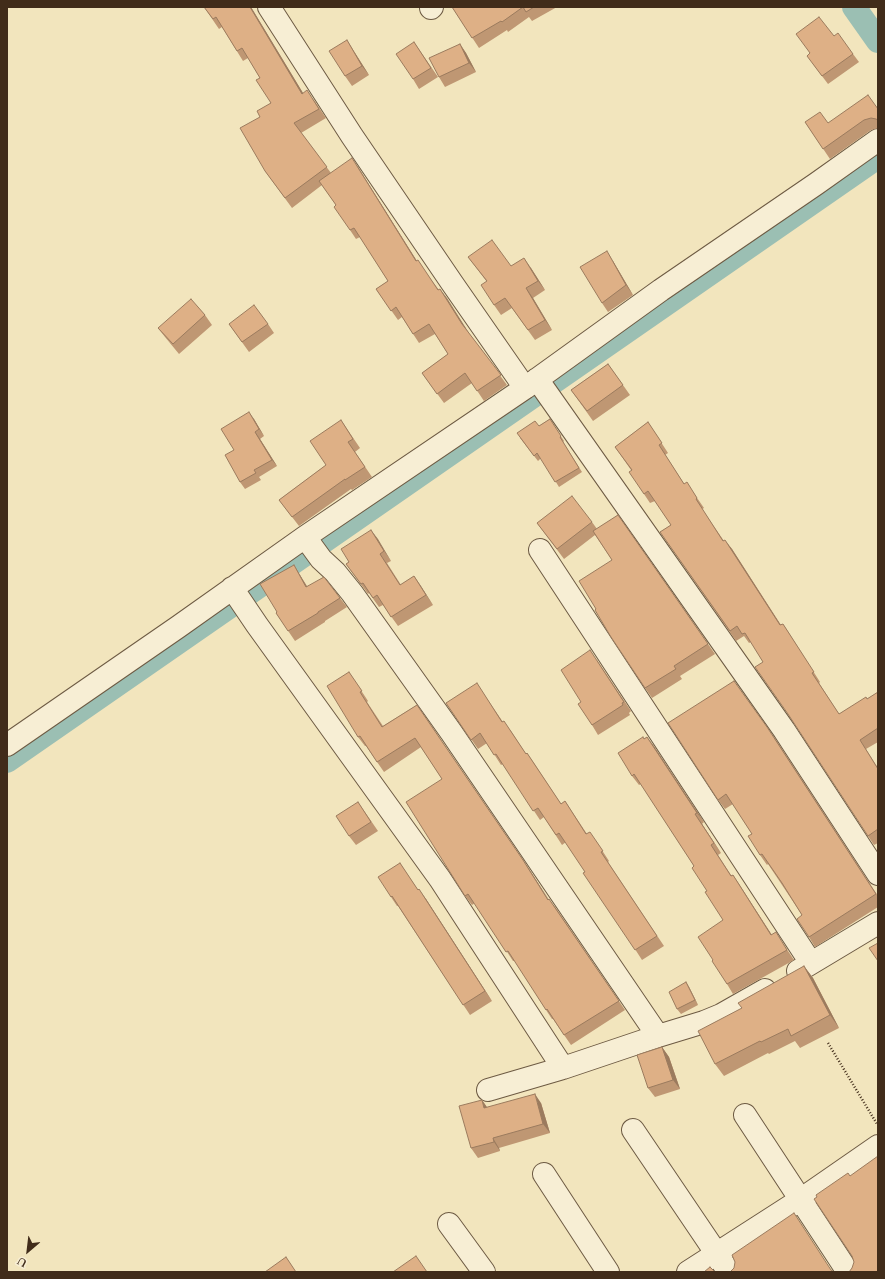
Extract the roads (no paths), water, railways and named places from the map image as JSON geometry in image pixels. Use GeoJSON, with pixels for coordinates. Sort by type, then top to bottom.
{"type":"FeatureCollection","features":[{"type":"Feature","properties":{"kind":"street"},"geometry":{"type":"LineString","coordinates":[[269,7],[352,136],[784,730],[878,874]]}},
{"type":"Feature","properties":{"kind":"street"},"geometry":{"type":"LineString","coordinates":[[7,745],[232,588],[311,546],[531,383],[878,140]]}},
{"type":"Feature","properties":{"kind":"street"},"geometry":{"type":"LineString","coordinates":[[311,546],[352,593],[452,732],[658,1036]]}},
{"type":"Feature","properties":{"kind":"street"},"geometry":{"type":"LineString","coordinates":[[540,550],[811,963]]}},
{"type":"Feature","properties":{"kind":"street"},"geometry":{"type":"LineString","coordinates":[[232,588],[440,879],[563,1068]]}},
{"type":"Feature","properties":{"kind":"street"},"geometry":{"type":"LineString","coordinates":[[488,1090],[563,1068],[704,1022],[721,1015],[878,923]]}},
{"type":"Feature","properties":{"kind":"street"},"geometry":{"type":"LineString","coordinates":[[745,1116],[848,1272]]}},
{"type":"Feature","properties":{"kind":"street"},"geometry":{"type":"LineString","coordinates":[[634,1130],[729,1272]]}},
{"type":"Feature","properties":{"kind":"street"},"geometry":{"type":"LineString","coordinates":[[688,1272],[800,1200],[878,1146]]}},
{"type":"Feature","properties":{"kind":"street"},"geometry":{"type":"LineString","coordinates":[[544,1174],[608,1272]]}},
{"type":"Feature","properties":{"kind":"street"},"geometry":{"type":"LineString","coordinates":[[449,1224],[484,1272]]}},
{"type":"Feature","properties":{"kind":"waterway"},"geometry":{"type":"LineString","coordinates":[[854,7],[878,41]]}},
{"type":"Feature","properties":{"kind":"waterway"},"geometry":{"type":"LineString","coordinates":[[7,761],[878,157]]}}]}
